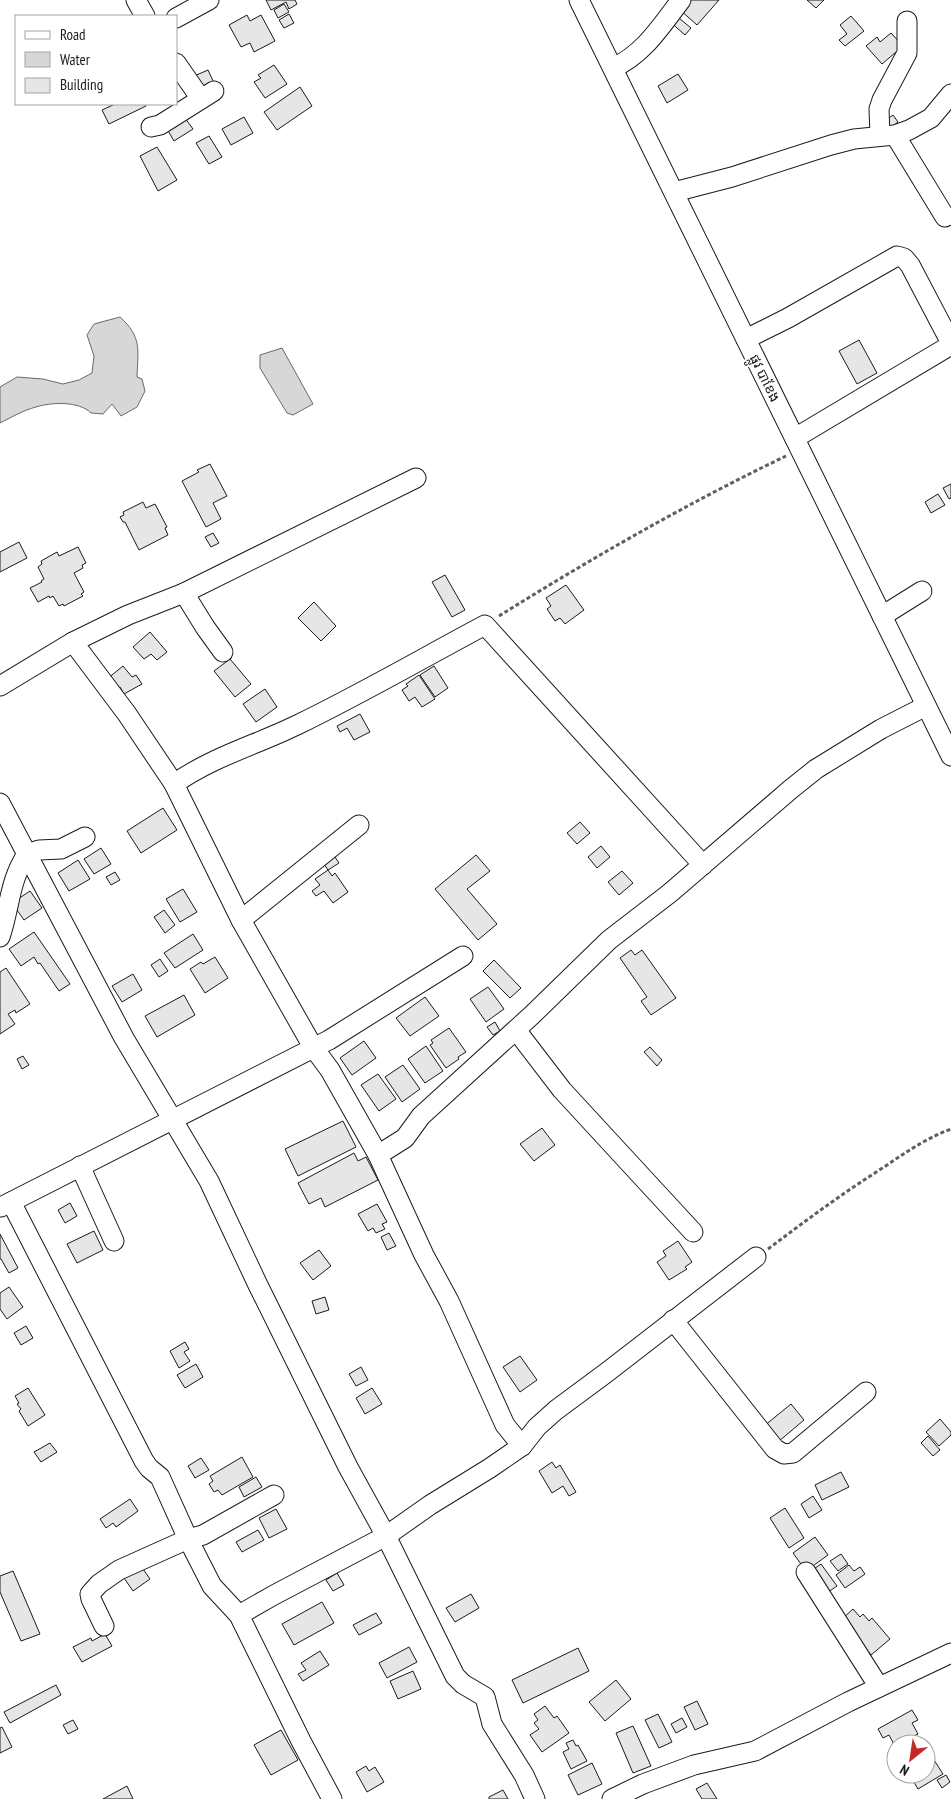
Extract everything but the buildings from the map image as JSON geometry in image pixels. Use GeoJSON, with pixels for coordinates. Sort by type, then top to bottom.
{"type":"FeatureCollection","features":[{"type":"Feature","properties":{"kind":"street"},"geometry":{"type":"LineString","coordinates":[[136,0],[145,15]]}},
{"type":"Feature","properties":{"kind":"street"},"geometry":{"type":"LineString","coordinates":[[178,17],[210,0]]}},
{"type":"Feature","properties":{"kind":"street","name":"ផ្លូវ បាខែង"},"geometry":{"type":"LineString","coordinates":[[579,0],[951,756]]}},
{"type":"Feature","properties":{"kind":"street"},"geometry":{"type":"LineString","coordinates":[[613,68],[627,62],[647,44],[681,0]]}},
{"type":"Feature","properties":{"kind":"street"},"geometry":{"type":"LineString","coordinates":[[907,20],[907,53],[879,109],[888,135],[945,217]]}},
{"type":"Feature","properties":{"kind":"street"},"geometry":{"type":"LineString","coordinates":[[151,128],[160,125],[208,95],[178,65]]}},
{"type":"Feature","properties":{"kind":"street"},"geometry":{"type":"LineString","coordinates":[[674,192],[732,177],[831,145],[854,139],[888,135],[916,127],[932,118],[951,94]]}},
{"type":"Feature","properties":{"kind":"street"},"geometry":{"type":"LineString","coordinates":[[746,339],[788,318],[897,256],[904,258],[910,264],[951,344],[798,444]]}},
{"type":"Feature","properties":{"kind":"street"},"geometry":{"type":"LineString","coordinates":[[0,686],[72,642],[128,615],[184,592],[416,478]]}},
{"type":"Feature","properties":{"kind":"street"},"geometry":{"type":"LineString","coordinates":[[882,616],[922,591]]}},
{"type":"Feature","properties":{"kind":"street"},"geometry":{"type":"LineString","coordinates":[[184,592],[223,652]]}},
{"type":"Feature","properties":{"kind":"street"},"geometry":{"type":"LineString","coordinates":[[174,784],[216,758],[295,726],[485,625],[703,865]]}},
{"type":"Feature","properties":{"kind":"street"},"geometry":{"type":"LineString","coordinates":[[72,642],[127,714],[174,784],[241,920],[313,1047],[330,1070],[378,1155],[424,1255],[449,1301],[505,1425],[522,1446]]}},
{"type":"Feature","properties":{"kind":"street"},"geometry":{"type":"LineString","coordinates":[[378,1155],[405,1138],[421,1116],[516,1030],[609,940],[703,865],[791,789],[816,770],[881,729],[926,706]]}},
{"type":"Feature","properties":{"kind":"street"},"geometry":{"type":"LineString","coordinates":[[0,803],[124,1038],[208,1181],[348,1467],[386,1536],[455,1676],[463,1684],[485,1697],[492,1724],[524,1775],[535,1799]]}},
{"type":"Feature","properties":{"kind":"street"},"geometry":{"type":"LineString","coordinates":[[241,920],[359,825]]}},
{"type":"Feature","properties":{"kind":"street"},"geometry":{"type":"LineString","coordinates":[[0,938],[14,879],[27,854],[39,850],[61,850],[86,837]]}},
{"type":"Feature","properties":{"kind":"street"},"geometry":{"type":"LineString","coordinates":[[332,1799],[300,1741],[239,1615],[212,1586],[160,1477],[144,1461],[5,1204],[329,1040],[463,956]]}},
{"type":"Feature","properties":{"kind":"street"},"geometry":{"type":"LineString","coordinates":[[516,1030],[562,1090],[693,1232]]}},
{"type":"Feature","properties":{"kind":"street"},"geometry":{"type":"LineString","coordinates":[[80,1166],[114,1241]]}},
{"type":"Feature","properties":{"kind":"street"},"geometry":{"type":"LineString","coordinates":[[239,1615],[274,1594],[386,1536],[430,1505],[522,1446],[551,1413],[756,1257]]}},
{"type":"Feature","properties":{"kind":"street"},"geometry":{"type":"LineString","coordinates":[[673,1320],[775,1449],[784,1454],[793,1453],[866,1392]]}},
{"type":"Feature","properties":{"kind":"street"},"geometry":{"type":"LineString","coordinates":[[104,1626],[91,1599],[91,1591],[119,1570],[188,1539],[203,1535],[274,1495]]}},
{"type":"Feature","properties":{"kind":"street"},"geometry":{"type":"LineString","coordinates":[[806,1572],[879,1687]]}},
{"type":"Feature","properties":{"kind":"street"},"geometry":{"type":"LineString","coordinates":[[612,1799],[643,1784],[694,1765],[755,1751],[879,1687],[951,1653]]}},
{"type":"Feature","properties":{"kind":"path"},"geometry":{"type":"LineString","coordinates":[[485,625],[550,584],[798,444]]}},
{"type":"Feature","properties":{"kind":"path"},"geometry":{"type":"LineString","coordinates":[[756,1257],[847,1190],[932,1136],[951,1129]]}},
{"type":"Feature","properties":{"kind":"water"},"geometry":{"type":"Polygon","coordinates":[[[120,317],[132,331],[137,344],[137,377],[142,379],[145,391],[137,407],[121,416],[112,404],[103,414],[91,413],[80,406],[50,404],[27,410],[0,423],[0,387],[17,377],[43,379],[63,384],[79,380],[92,373],[94,356],[87,335],[94,324],[120,317]]]}},
{"type":"Feature","properties":{"kind":"water"},"geometry":{"type":"Polygon","coordinates":[[[282,348],[313,404],[293,415],[287,413],[260,368],[260,355],[282,348]]]}}]}
